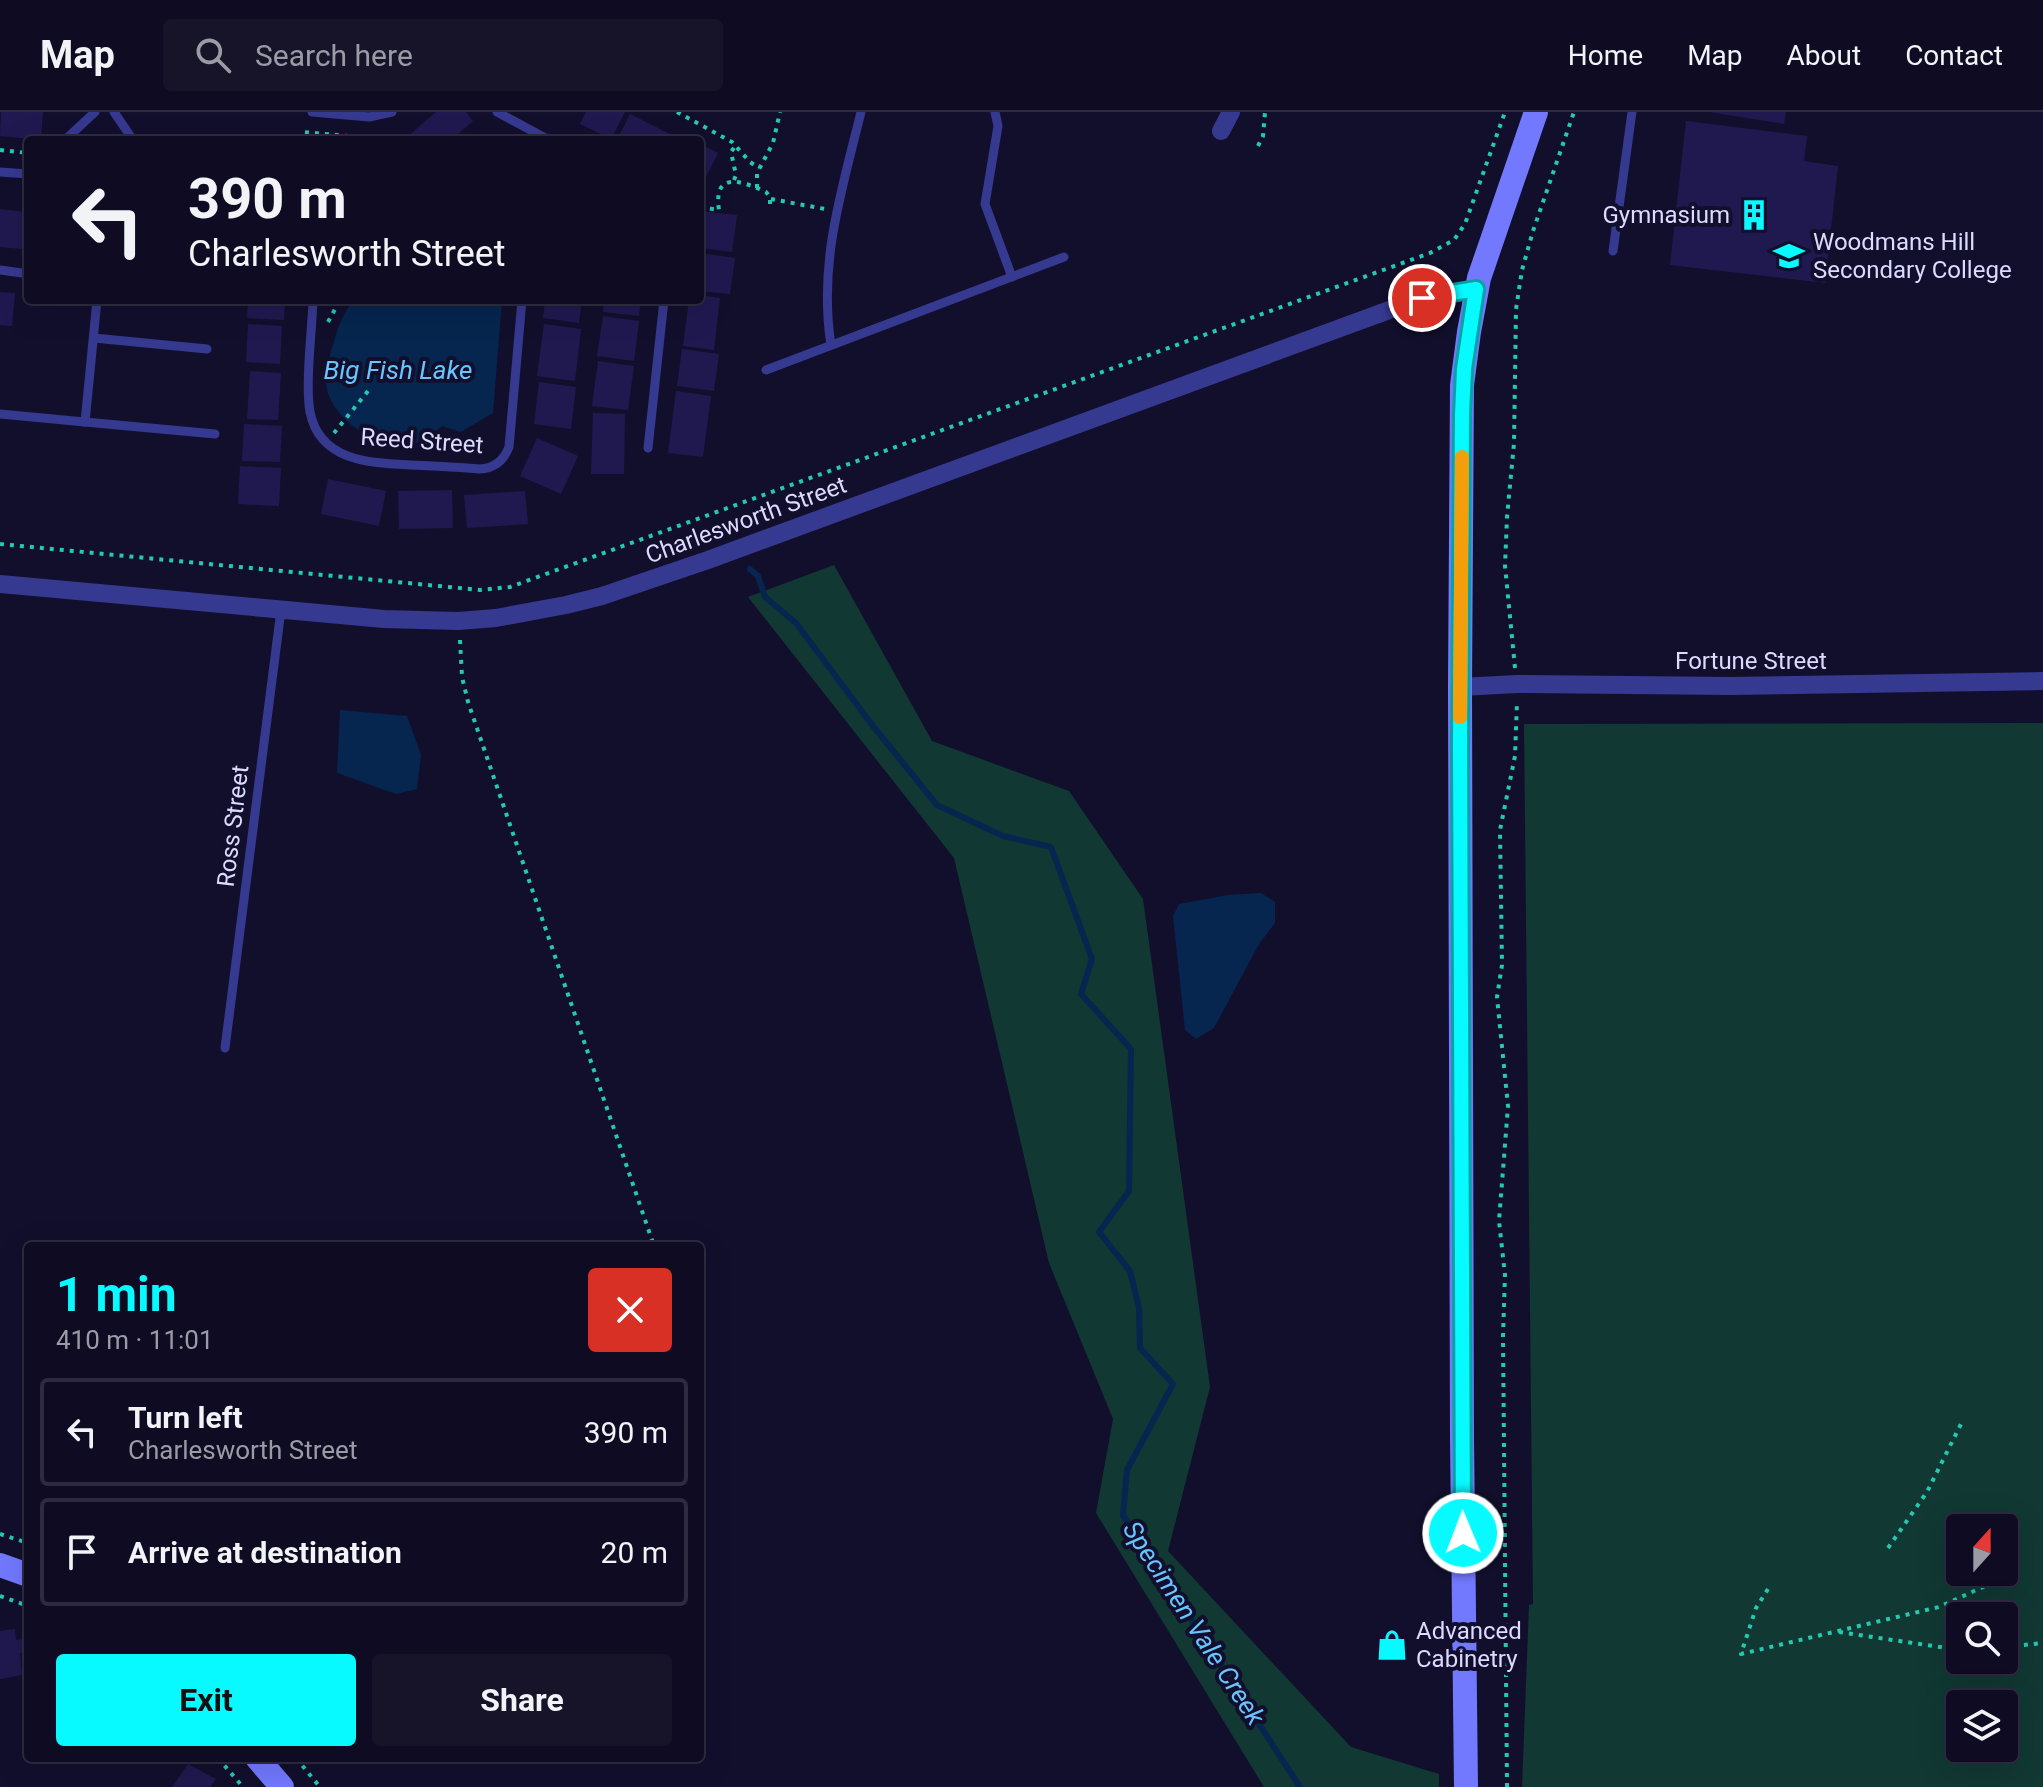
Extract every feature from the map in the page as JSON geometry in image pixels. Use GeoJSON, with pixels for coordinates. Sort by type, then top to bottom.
{"type":"FeatureCollection","features":[{"type":"Feature","properties":{"kind":"street"},"geometry":{"type":"LineString","coordinates":[[1221,131],[1231,112]]}},
{"type":"Feature","properties":{"kind":"street"},"geometry":{"type":"LineString","coordinates":[[1466,1787],[1462,1422],[1462,385],[1476,289],[1536,112]]}},
{"type":"Feature","properties":{"kind":"street","name":"Charlesworth Street"},"geometry":{"type":"LineString","coordinates":[[0,584],[384,619],[458,621],[496,618],[554,607],[630,587],[1422,298],[1476,289]]}},
{"type":"Feature","properties":{"kind":"street","name":"Fortune Street"},"geometry":{"type":"LineString","coordinates":[[1460,687],[1517,684],[1731,686],[2043,681]]}},
{"type":"Feature","properties":{"kind":"street"},"geometry":{"type":"LineString","coordinates":[[0,1565],[24,1574]]}},
{"type":"Feature","properties":{"kind":"street"},"geometry":{"type":"LineString","coordinates":[[260,1762],[282,1787]]}},
{"type":"Feature","properties":{"kind":"lane"},"geometry":{"type":"LineString","coordinates":[[69,136],[95,112]]}},
{"type":"Feature","properties":{"kind":"lane"},"geometry":{"type":"LineString","coordinates":[[114,112],[130,136]]}},
{"type":"Feature","properties":{"kind":"lane"},"geometry":{"type":"LineString","coordinates":[[312,112],[374,117],[392,112]]}},
{"type":"Feature","properties":{"kind":"lane"},"geometry":{"type":"LineString","coordinates":[[497,112],[542,136]]}},
{"type":"Feature","properties":{"kind":"lane"},"geometry":{"type":"LineString","coordinates":[[831,345],[828,321],[829,243],[861,112]]}},
{"type":"Feature","properties":{"kind":"lane"},"geometry":{"type":"LineString","coordinates":[[995,112],[998,124],[985,204],[1012,277]]}},
{"type":"Feature","properties":{"kind":"lane"},"geometry":{"type":"LineString","coordinates":[[1613,251],[1632,112]]}},
{"type":"Feature","properties":{"kind":"lane"},"geometry":{"type":"LineString","coordinates":[[0,172],[24,174]]}},
{"type":"Feature","properties":{"kind":"lane"},"geometry":{"type":"LineString","coordinates":[[766,370],[1064,257]]}},
{"type":"Feature","properties":{"kind":"lane"},"geometry":{"type":"LineString","coordinates":[[0,270],[22,273]]}},
{"type":"Feature","properties":{"kind":"lane"},"geometry":{"type":"LineString","coordinates":[[85,422],[97,304]]}},
{"type":"Feature","properties":{"kind":"lane","name":"Reed Street"},"geometry":{"type":"LineString","coordinates":[[313,304],[310,406],[315,425],[328,444],[362,462],[480,469],[498,463],[509,447],[522,304]]}},
{"type":"Feature","properties":{"kind":"lane"},"geometry":{"type":"LineString","coordinates":[[648,448],[664,304]]}},
{"type":"Feature","properties":{"kind":"lane"},"geometry":{"type":"LineString","coordinates":[[94,338],[207,349]]}},
{"type":"Feature","properties":{"kind":"lane"},"geometry":{"type":"LineString","coordinates":[[0,414],[215,434]]}},
{"type":"Feature","properties":{"kind":"lane","name":"Ross Street"},"geometry":{"type":"LineString","coordinates":[[225,1048],[281,610]]}},
{"type":"Feature","properties":{"kind":"path"},"geometry":{"type":"LineString","coordinates":[[677,112],[736,145],[746,159],[759,168]]}},
{"type":"Feature","properties":{"kind":"path"},"geometry":{"type":"LineString","coordinates":[[757,188],[759,168],[773,143],[780,112]]}},
{"type":"Feature","properties":{"kind":"path"},"geometry":{"type":"LineString","coordinates":[[1258,146],[1263,136],[1265,112]]}},
{"type":"Feature","properties":{"kind":"path"},"geometry":{"type":"LineString","coordinates":[[0,544],[480,590],[510,587],[1430,253],[1454,240],[1465,224],[1505,112]]}},
{"type":"Feature","properties":{"kind":"path"},"geometry":{"type":"LineString","coordinates":[[1507,1787],[1505,1275],[1499,1221],[1508,1106],[1497,997],[1502,965],[1500,830],[1515,756],[1517,684],[1505,566],[1514,443],[1516,309],[1522,270],[1533,231],[1574,112]]}},
{"type":"Feature","properties":{"kind":"path"},"geometry":{"type":"LineString","coordinates":[[383,128],[383,136]]}},
{"type":"Feature","properties":{"kind":"path"},"geometry":{"type":"LineString","coordinates":[[302,136],[303,132],[343,136]]}},
{"type":"Feature","properties":{"kind":"path"},"geometry":{"type":"LineString","coordinates":[[733,181],[736,175],[731,152],[736,145]]}},
{"type":"Feature","properties":{"kind":"path"},"geometry":{"type":"LineString","coordinates":[[0,150],[24,153]]}},
{"type":"Feature","properties":{"kind":"path"},"geometry":{"type":"LineString","coordinates":[[704,208],[719,210],[719,190],[725,183],[733,181],[764,191],[770,199],[770,206]]}},
{"type":"Feature","properties":{"kind":"path"},"geometry":{"type":"LineString","coordinates":[[770,199],[827,210]]}},
{"type":"Feature","properties":{"kind":"path"},"geometry":{"type":"LineString","coordinates":[[346,418],[368,391]]}},
{"type":"Feature","properties":{"kind":"path"},"geometry":{"type":"LineString","coordinates":[[458,621],[462,677],[468,702],[653,1242]]}},
{"type":"Feature","properties":{"kind":"path"},"geometry":{"type":"LineString","coordinates":[[1888,1548],[1927,1492],[1961,1424]]}},
{"type":"Feature","properties":{"kind":"path"},"geometry":{"type":"LineString","coordinates":[[0,1534],[24,1542]]}},
{"type":"Feature","properties":{"kind":"path"},"geometry":{"type":"LineString","coordinates":[[1768,1589],[1756,1608],[1741,1654],[1939,1607],[1985,1586]]}},
{"type":"Feature","properties":{"kind":"path"},"geometry":{"type":"LineString","coordinates":[[0,1596],[24,1605]]}},
{"type":"Feature","properties":{"kind":"path"},"geometry":{"type":"LineString","coordinates":[[1836,1632],[1946,1648]]}},
{"type":"Feature","properties":{"kind":"path"},"geometry":{"type":"LineString","coordinates":[[2018,1646],[2043,1643]]}},
{"type":"Feature","properties":{"kind":"path"},"geometry":{"type":"LineString","coordinates":[[221,1762],[243,1787]]}},
{"type":"Feature","properties":{"kind":"path"},"geometry":{"type":"LineString","coordinates":[[299,1762],[320,1787]]}},
{"type":"Feature","properties":{"kind":"green space"},"geometry":{"type":"Polygon","coordinates":[[[834,565],[932,741],[1069,791],[1143,899],[1210,1387],[1168,1551],[1351,1747],[1439,1774],[1439,1787],[1264,1787],[1096,1513],[1113,1419],[1049,1263],[954,858],[748,597],[834,565]]]}},
{"type":"Feature","properties":{"kind":"green space"},"geometry":{"type":"Polygon","coordinates":[[[2043,723],[2043,1787],[1522,1787],[1529,1605],[1533,1604],[1524,724],[2043,723]]]}},
{"type":"Feature","properties":{"kind":"water","name":"Big Fish Lake"},"geometry":{"type":"Polygon","coordinates":[[[351,304],[502,304],[493,413],[461,432],[442,426],[423,443],[395,443],[361,432],[344,418],[331,401],[326,377],[339,327],[351,304]]]}},
{"type":"Feature","properties":{"kind":"water"},"geometry":{"type":"Polygon","coordinates":[[[340,710],[407,716],[421,755],[417,789],[396,794],[337,773],[340,710]]]}},
{"type":"Feature","properties":{"kind":"water"},"geometry":{"type":"Polygon","coordinates":[[[1261,893],[1275,902],[1275,923],[1259,944],[1214,1028],[1196,1039],[1185,1030],[1173,916],[1179,904],[1228,895],[1261,893]]]}},
{"type":"Feature","properties":{"kind":"building"},"geometry":{"type":"Polygon","coordinates":[[[1,112],[43,112],[41,136],[0,136],[1,112]]]}},
{"type":"Feature","properties":{"kind":"building"},"geometry":{"type":"Polygon","coordinates":[[[436,112],[466,112],[473,121],[456,136],[408,136],[436,112]]]}},
{"type":"Feature","properties":{"kind":"building"},"geometry":{"type":"Polygon","coordinates":[[[586,112],[625,112],[613,136],[605,136],[580,124],[586,112]]]}},
{"type":"Feature","properties":{"kind":"building"},"geometry":{"type":"Polygon","coordinates":[[[1709,112],[1786,112],[1784,124],[1709,112]]]}},
{"type":"Feature","properties":{"kind":"building"},"geometry":{"type":"Polygon","coordinates":[[[630,114],[672,135],[671,136],[619,136],[630,114]]]}},
{"type":"Feature","properties":{"kind":"building","name":"Gymnasium"},"geometry":{"type":"Polygon","coordinates":[[[1686,121],[1807,136],[1804,161],[1838,166],[1825,283],[1670,265],[1686,121]]]}},
{"type":"Feature","properties":{"kind":"building"},"geometry":{"type":"Polygon","coordinates":[[[704,146],[718,153],[704,181],[704,146]]]}},
{"type":"Feature","properties":{"kind":"building"},"geometry":{"type":"Polygon","coordinates":[[[0,209],[24,212],[22,249],[0,247],[0,209]]]}},
{"type":"Feature","properties":{"kind":"building"},"geometry":{"type":"Polygon","coordinates":[[[704,211],[737,215],[732,252],[704,248],[704,211]]]}},
{"type":"Feature","properties":{"kind":"building"},"geometry":{"type":"Polygon","coordinates":[[[704,254],[735,258],[730,294],[704,291],[704,254]]]}},
{"type":"Feature","properties":{"kind":"building"},"geometry":{"type":"Polygon","coordinates":[[[0,292],[15,293],[12,326],[0,325],[0,292]]]}},
{"type":"Feature","properties":{"kind":"building"},"geometry":{"type":"Polygon","coordinates":[[[704,296],[720,298],[714,350],[683,346],[688,304],[704,304],[704,296]]]}},
{"type":"Feature","properties":{"kind":"building"},"geometry":{"type":"Polygon","coordinates":[[[248,304],[285,304],[284,320],[247,318],[248,304]]]}},
{"type":"Feature","properties":{"kind":"building"},"geometry":{"type":"Polygon","coordinates":[[[545,304],[581,304],[579,323],[543,318],[545,304]]]}},
{"type":"Feature","properties":{"kind":"building"},"geometry":{"type":"Polygon","coordinates":[[[604,304],[640,304],[639,316],[603,312],[604,304]]]}},
{"type":"Feature","properties":{"kind":"building"},"geometry":{"type":"Polygon","coordinates":[[[603,316],[639,321],[634,361],[597,356],[603,316]]]}},
{"type":"Feature","properties":{"kind":"building"},"geometry":{"type":"Polygon","coordinates":[[[248,324],[282,326],[280,364],[246,362],[248,324]]]}},
{"type":"Feature","properties":{"kind":"building"},"geometry":{"type":"Polygon","coordinates":[[[544,324],[581,329],[575,381],[537,376],[544,324]]]}},
{"type":"Feature","properties":{"kind":"building"},"geometry":{"type":"Polygon","coordinates":[[[682,349],[719,354],[714,391],[677,386],[682,349]]]}},
{"type":"Feature","properties":{"kind":"building"},"geometry":{"type":"Polygon","coordinates":[[[598,361],[634,366],[628,410],[592,406],[598,361]]]}},
{"type":"Feature","properties":{"kind":"building"},"geometry":{"type":"Polygon","coordinates":[[[250,371],[281,373],[278,420],[247,419],[250,371]]]}},
{"type":"Feature","properties":{"kind":"building"},"geometry":{"type":"Polygon","coordinates":[[[539,382],[576,387],[571,429],[534,424],[539,382]]]}},
{"type":"Feature","properties":{"kind":"building"},"geometry":{"type":"Polygon","coordinates":[[[676,391],[711,396],[703,457],[668,453],[676,391]]]}},
{"type":"Feature","properties":{"kind":"building"},"geometry":{"type":"Polygon","coordinates":[[[593,413],[625,414],[624,474],[591,474],[593,413]]]}},
{"type":"Feature","properties":{"kind":"building"},"geometry":{"type":"Polygon","coordinates":[[[244,424],[282,426],[280,462],[242,461],[244,424]]]}},
{"type":"Feature","properties":{"kind":"building"},"geometry":{"type":"Polygon","coordinates":[[[537,438],[578,456],[561,494],[520,476],[537,438]]]}},
{"type":"Feature","properties":{"kind":"building"},"geometry":{"type":"Polygon","coordinates":[[[240,466],[281,468],[279,506],[238,504],[240,466]]]}},
{"type":"Feature","properties":{"kind":"building"},"geometry":{"type":"Polygon","coordinates":[[[328,479],[386,491],[379,526],[321,514],[328,479]]]}},
{"type":"Feature","properties":{"kind":"building"},"geometry":{"type":"Polygon","coordinates":[[[452,490],[453,528],[399,529],[398,491],[452,490]]]}},
{"type":"Feature","properties":{"kind":"building"},"geometry":{"type":"Polygon","coordinates":[[[525,491],[528,524],[467,528],[464,495],[525,491]]]}},
{"type":"Feature","properties":{"kind":"building"},"geometry":{"type":"Polygon","coordinates":[[[15,1629],[16,1640],[24,1639],[24,1652],[20,1653],[22,1675],[0,1679],[0,1631],[15,1629]]]}},
{"type":"Feature","properties":{"kind":"building"},"geometry":{"type":"Polygon","coordinates":[[[188,1764],[216,1779],[210,1787],[172,1787],[188,1764]]]}},
{"type":"Feature","properties":{"kind":"waterway","name":"Specimen Vale Creek"},"geometry":{"type":"LineString","coordinates":[[750,569],[758,576],[765,597],[796,623],[937,805],[1003,836],[1051,847],[1092,959],[1081,994],[1131,1049],[1129,1191],[1099,1232],[1130,1271],[1139,1308],[1140,1348],[1173,1384],[1127,1470],[1123,1515],[1300,1787]]}},
{"type":"Feature","properties":{"kind":"slow traffic"},"geometry":{"type":"LineString","coordinates":[[1460,717],[1462,457]]}},
{"type":"Feature","properties":{"kind":"place","name":"Gymnasium"},"geometry":{"type":"Point","coordinates":[1754,215]}},
{"type":"Feature","properties":{"kind":"place","name":"Woodmans Hill Secondary College"},"geometry":{"type":"Point","coordinates":[1789,256]}},
{"type":"Feature","properties":{"kind":"place","name":"Advanced Cabinetry"},"geometry":{"type":"Point","coordinates":[1392,1645]}},
{"type":"Feature","properties":{"kind":"route"},"geometry":{"type":"LineString","coordinates":[[1422,298],[1476,289],[1462,385],[1463,1533]]}}]}
